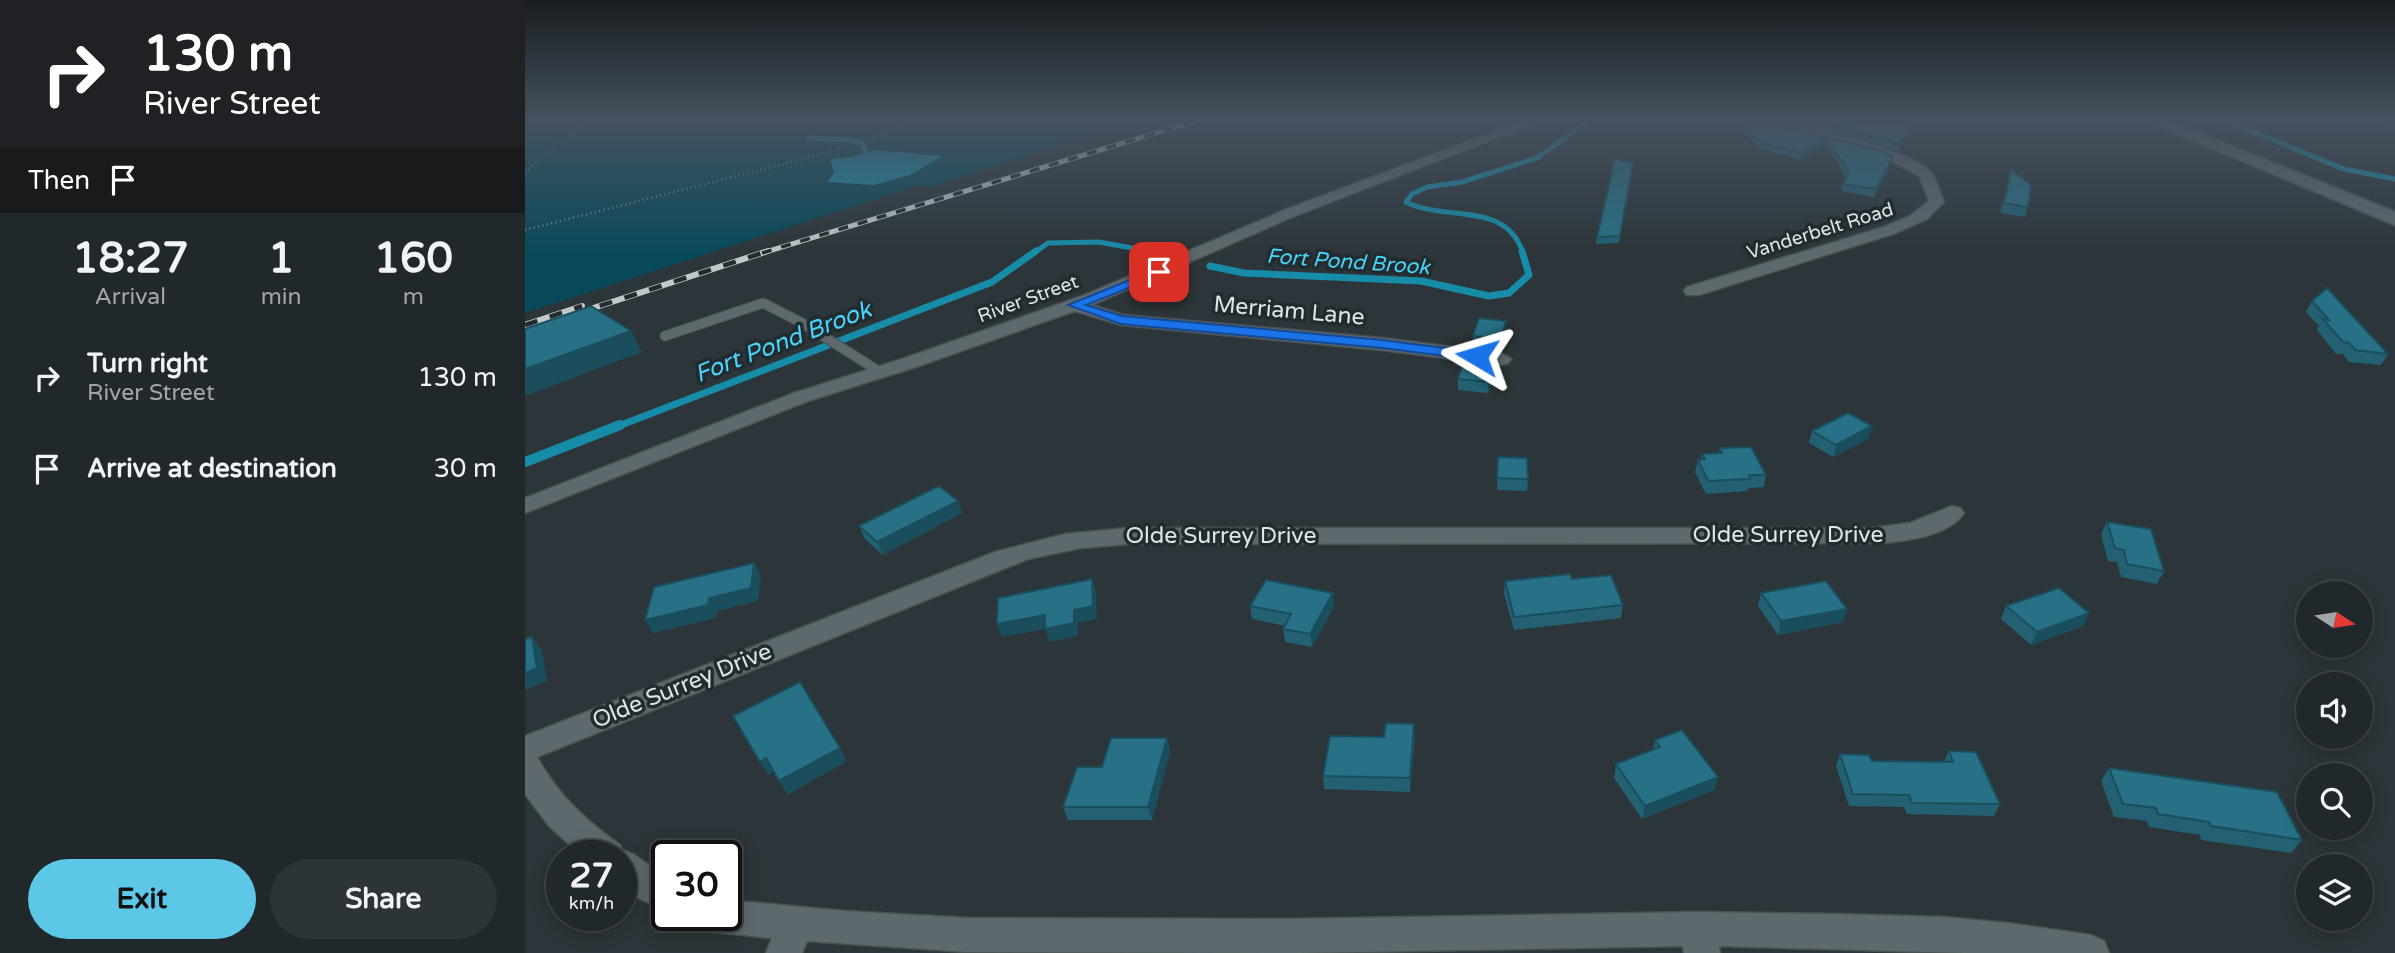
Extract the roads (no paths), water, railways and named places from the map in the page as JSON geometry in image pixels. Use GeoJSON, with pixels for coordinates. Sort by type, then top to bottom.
{"type":"FeatureCollection","features":[{"type":"Feature","properties":{"kind":"street","name":"River Street"},"geometry":{"type":"LineString","coordinates":[[525,506],[801,397],[1075,305],[1138,281],[1292,212],[1420,163]]}},
{"type":"Feature","properties":{"kind":"street","name":"Vanderbelt Road"},"geometry":{"type":"LineString","coordinates":[[1693,291],[1912,222],[1937,202],[1925,174],[1906,163]]}},
{"type":"Feature","properties":{"kind":"street"},"geometry":{"type":"LineString","coordinates":[[2259,163],[2395,219]]}},
{"type":"Feature","properties":{"kind":"street","name":"Merriam Lane"},"geometry":{"type":"LineString","coordinates":[[1075,305],[1121,320],[1382,344],[1501,359]]}},
{"type":"Feature","properties":{"kind":"street","name":"Olde Surrey Drive"},"geometry":{"type":"LineString","coordinates":[[525,749],[1004,558],[1034,547],[1066,541],[1128,536],[1871,536],[1907,533],[1926,528],[1952,513]]}},
{"type":"Feature","properties":{"kind":"street"},"geometry":{"type":"LineString","coordinates":[[525,765],[538,789],[560,819],[587,840]]}},
{"type":"Feature","properties":{"kind":"street"},"geometry":{"type":"LineString","coordinates":[[742,924],[790,939],[985,935],[1700,941],[1943,934],[2008,940],[2091,953]]}},
{"type":"Feature","properties":{"kind":"lane"},"geometry":{"type":"LineString","coordinates":[[666,336],[763,303],[804,324],[880,372]]}},
{"type":"Feature","properties":{"kind":"waterway","name":"Fort Pond Brook"},"geometry":{"type":"LineString","coordinates":[[1520,163],[1462,182],[1427,187],[1412,194],[1406,202],[1422,208],[1473,215],[1503,225],[1515,236],[1523,253]]}},
{"type":"Feature","properties":{"kind":"waterway"},"geometry":{"type":"LineString","coordinates":[[2331,163],[2344,169],[2395,179]]}},
{"type":"Feature","properties":{"kind":"waterway","name":"Fort Pond Brook"},"geometry":{"type":"LineString","coordinates":[[1034,253],[1048,243],[1099,242],[1159,253]]}},
{"type":"Feature","properties":{"kind":"waterway","name":"Fort Pond Brook"},"geometry":{"type":"LineString","coordinates":[[616,427],[992,282],[1036,251]]}},
{"type":"Feature","properties":{"kind":"waterway","name":"Fort Pond Brook"},"geometry":{"type":"LineString","coordinates":[[1150,251],[1171,255]]}},
{"type":"Feature","properties":{"kind":"waterway","name":"Fort Pond Brook"},"geometry":{"type":"LineString","coordinates":[[1210,266],[1244,273],[1421,281],[1489,296],[1509,293],[1529,275],[1522,251]]}},
{"type":"Feature","properties":{"kind":"waterway","name":"Fort Pond Brook"},"geometry":{"type":"LineString","coordinates":[[525,462],[620,425]]}},
{"type":"Feature","properties":{"kind":"railway"},"geometry":{"type":"LineString","coordinates":[[762,253],[1056,163]]}},
{"type":"Feature","properties":{"kind":"railway"},"geometry":{"type":"LineString","coordinates":[[575,314],[768,251]]}},
{"type":"Feature","properties":{"kind":"railway"},"geometry":{"type":"LineString","coordinates":[[525,325],[582,306]]}}]}
